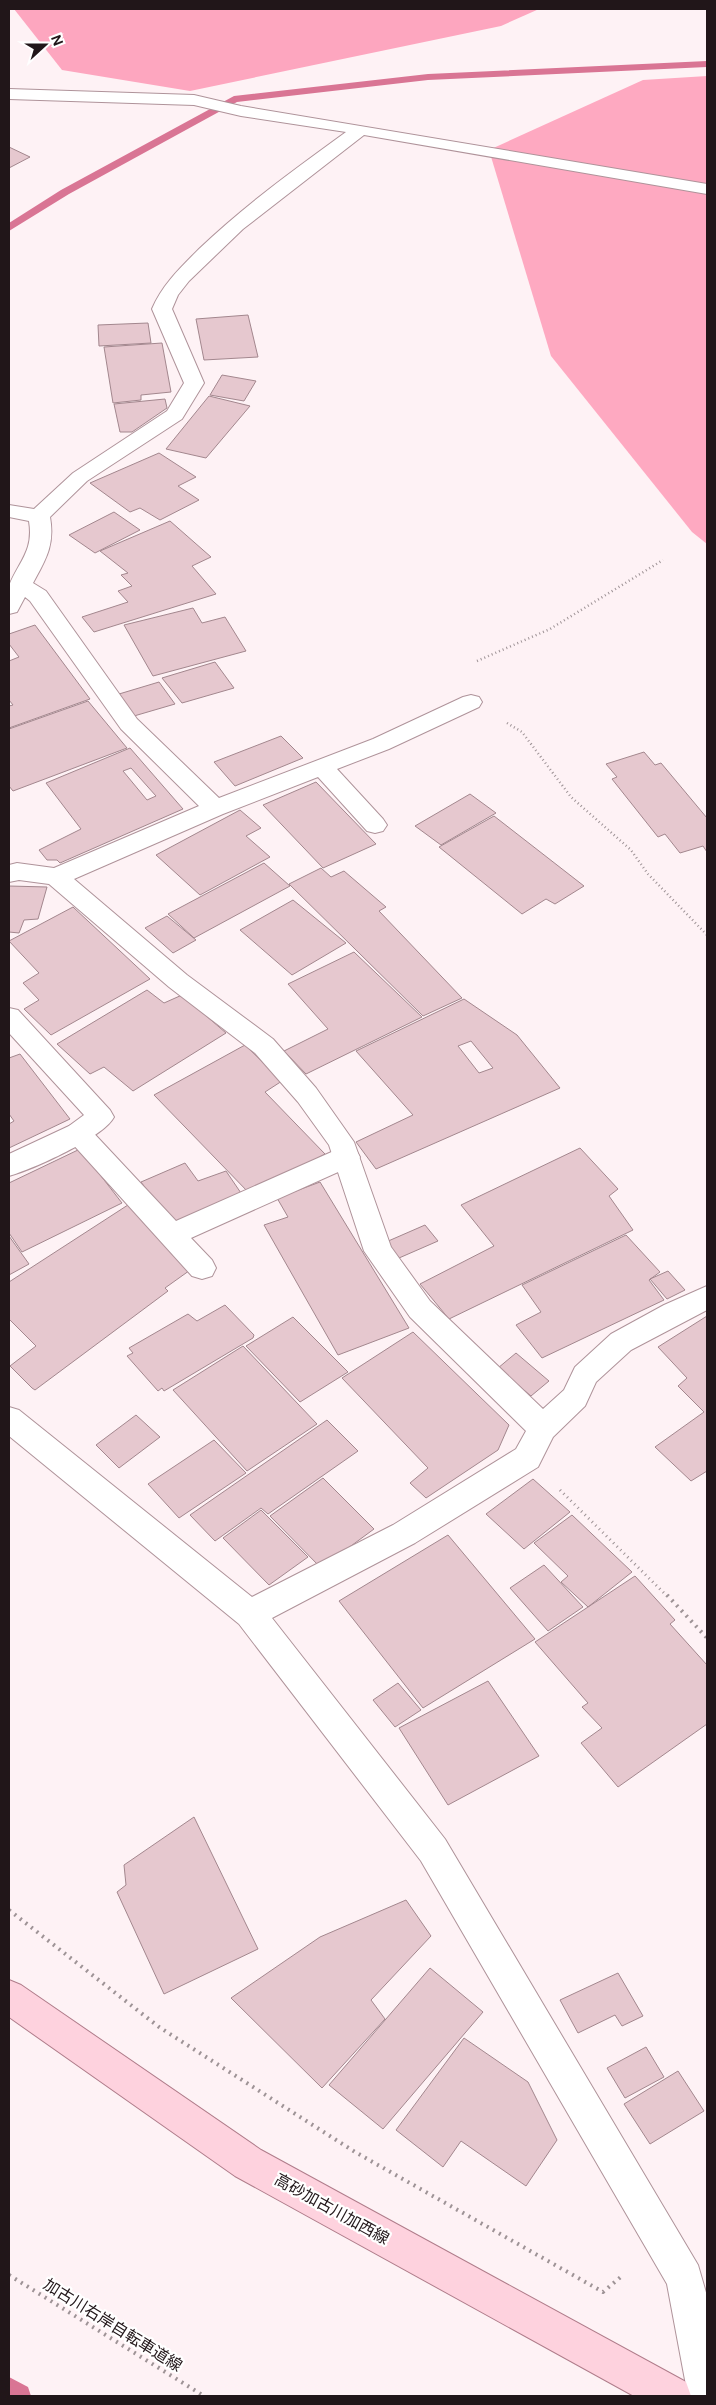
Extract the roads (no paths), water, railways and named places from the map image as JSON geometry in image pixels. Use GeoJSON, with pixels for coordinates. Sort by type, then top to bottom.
{"type":"FeatureCollection","features":[{"type":"Feature","properties":{"kind":"main road","name":"高砂加古川加西線"},"geometry":{"type":"LineString","coordinates":[[9,1996],[248,2163],[672,2396]]}},
{"type":"Feature","properties":{"kind":"street"},"geometry":{"type":"LineString","coordinates":[[9,94],[194,100],[241,111],[707,189]]}},
{"type":"Feature","properties":{"kind":"street"},"geometry":{"type":"LineString","coordinates":[[39,516],[80,477],[175,415],[194,383],[162,308],[167,293],[214,245],[266,199],[360,130]]}},
{"type":"Feature","properties":{"kind":"street"},"geometry":{"type":"LineString","coordinates":[[9,511],[39,516]]}},
{"type":"Feature","properties":{"kind":"street"},"geometry":{"type":"LineString","coordinates":[[9,607],[37,556],[42,534],[39,516]]}},
{"type":"Feature","properties":{"kind":"street"},"geometry":{"type":"LineString","coordinates":[[22,585],[38,596],[129,724],[214,808]]}},
{"type":"Feature","properties":{"kind":"street"},"geometry":{"type":"LineString","coordinates":[[56,877],[214,808],[381,744],[471,702]]}},
{"type":"Feature","properties":{"kind":"street"},"geometry":{"type":"LineString","coordinates":[[322,767],[375,825]]}},
{"type":"Feature","properties":{"kind":"street"},"geometry":{"type":"LineString","coordinates":[[12,866],[56,877],[178,981],[264,1046],[307,1095],[341,1142],[378,1251],[420,1309],[543,1428]]}},
{"type":"Feature","properties":{"kind":"street"},"geometry":{"type":"LineString","coordinates":[[9,1017],[101,1117],[78,1132],[9,1166]]}},
{"type":"Feature","properties":{"kind":"street"},"geometry":{"type":"LineString","coordinates":[[78,1132],[202,1268]]}},
{"type":"Feature","properties":{"kind":"street"},"geometry":{"type":"LineString","coordinates":[[173,1234],[346,1157]]}},
{"type":"Feature","properties":{"kind":"street"},"geometry":{"type":"LineString","coordinates":[[250,1614],[404,1534],[527,1458],[543,1428],[575,1398],[585,1375],[620,1342],[707,1297]]}},
{"type":"Feature","properties":{"kind":"street"},"geometry":{"type":"LineString","coordinates":[[9,1419],[250,1614],[433,1850],[685,2278],[707,2396]]}},
{"type":"Feature","properties":{"kind":"waterway"},"geometry":{"type":"LineString","coordinates":[[9,228],[65,192],[234,99],[428,77],[707,64]]}},
{"type":"Feature","properties":{"kind":"waterway"},"geometry":{"type":"LineString","coordinates":[[9,2389],[19,2396]]}}]}
